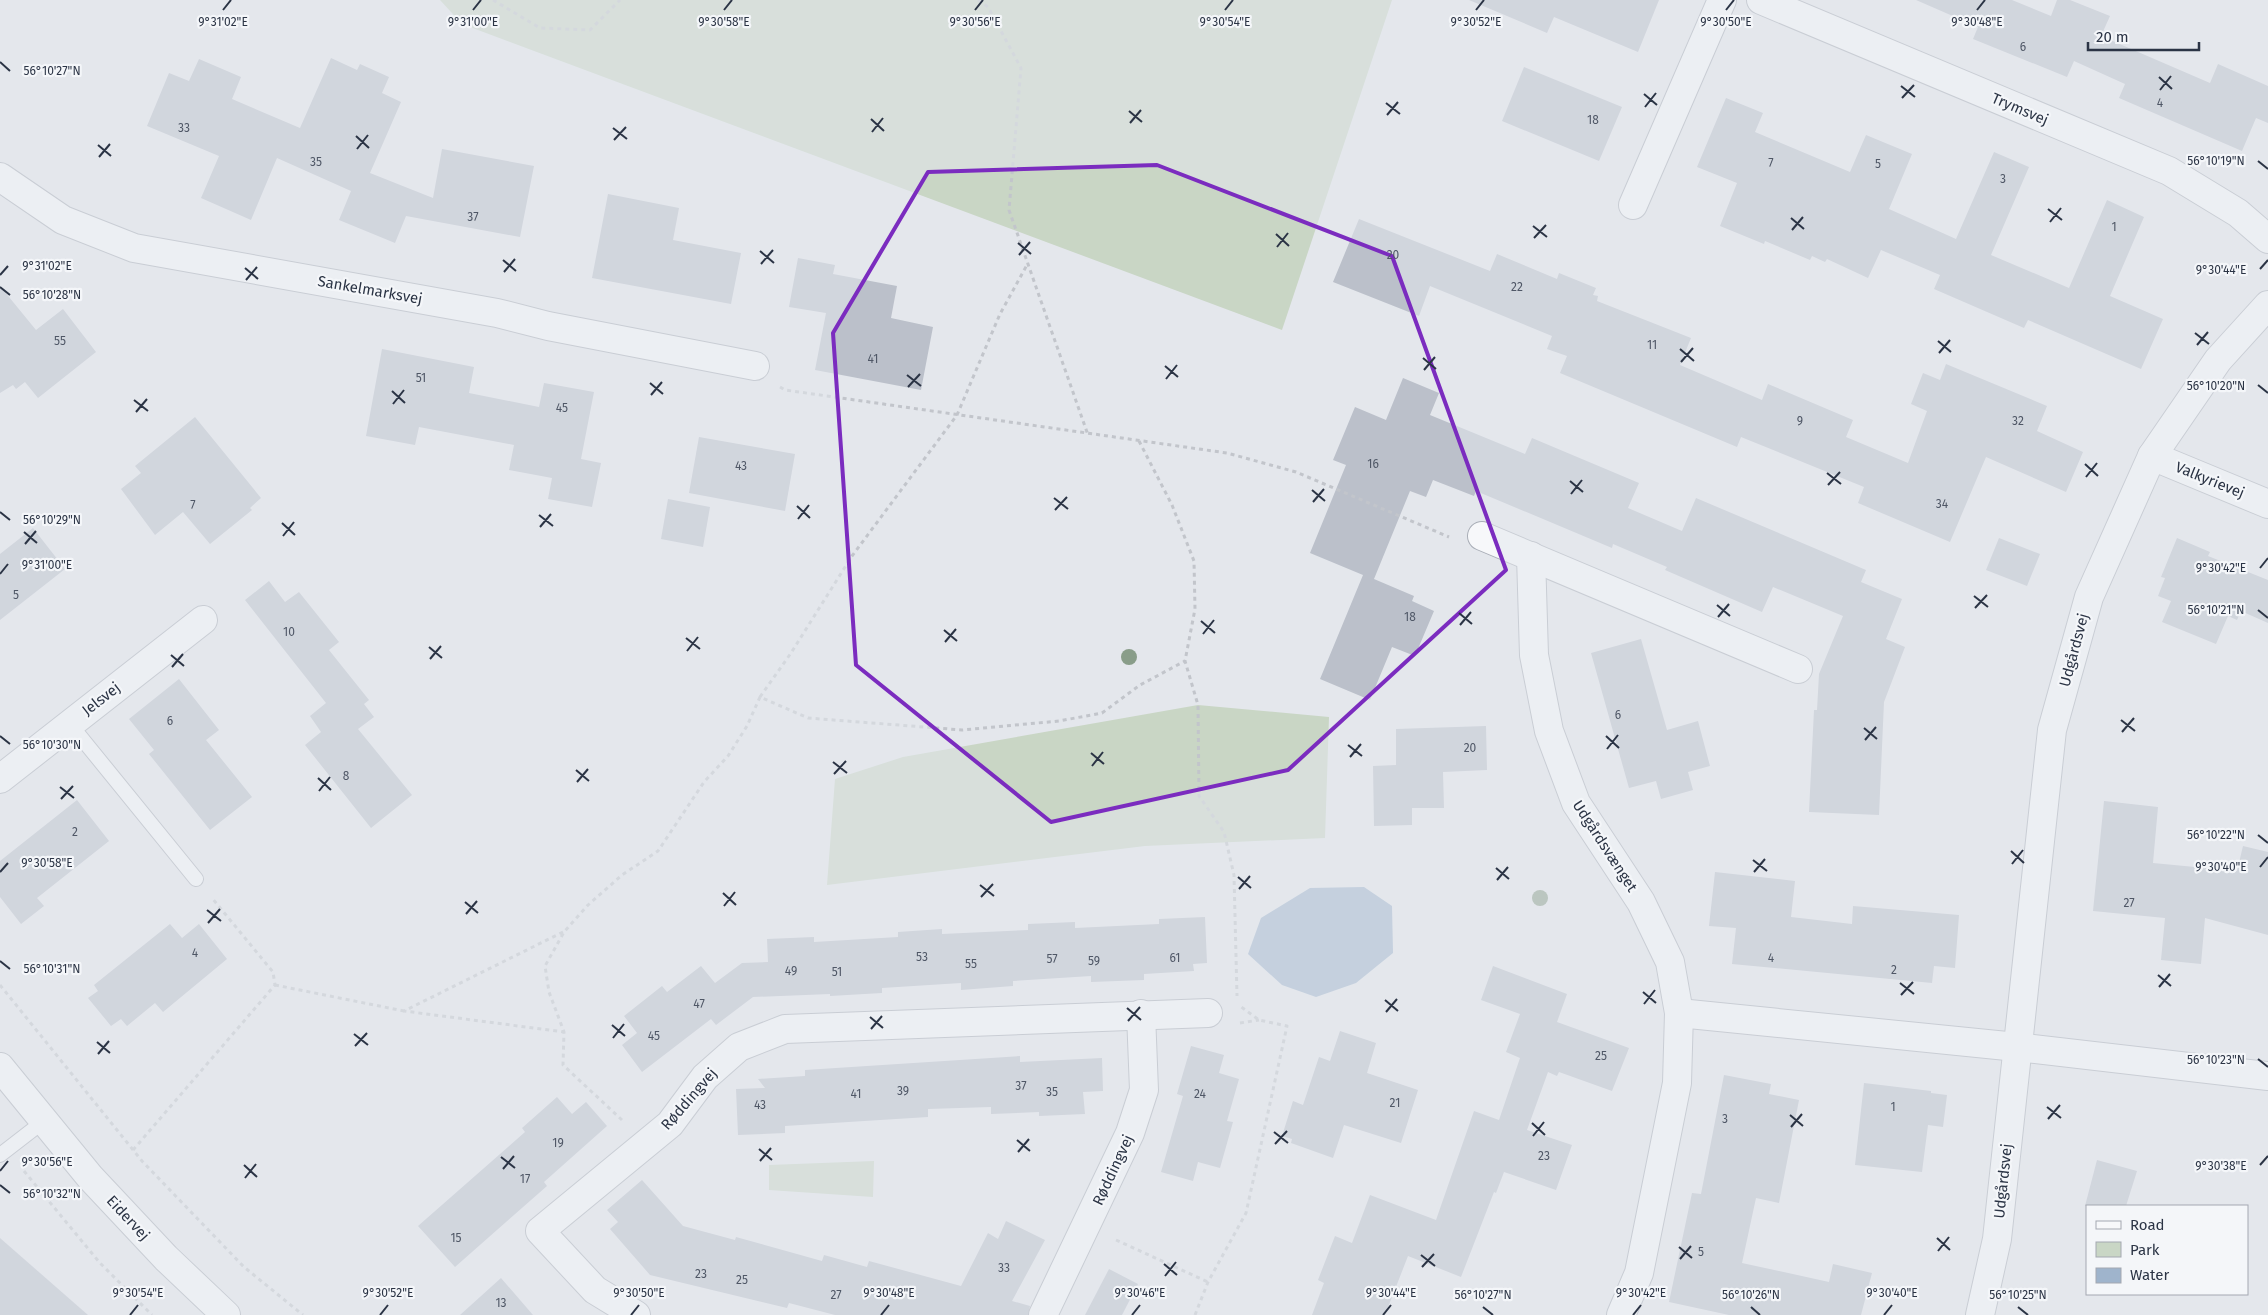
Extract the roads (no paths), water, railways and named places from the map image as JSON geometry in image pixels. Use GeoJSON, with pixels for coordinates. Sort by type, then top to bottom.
{"type":"FeatureCollection","features":[{"type":"Feature","properties":{"kind":"street"},"geometry":{"type":"LineString","coordinates":[[1633,205],[1722,0]]}},
{"type":"Feature","properties":{"kind":"street","name":"Trymsvej"},"geometry":{"type":"LineString","coordinates":[[1761,0],[2169,171],[2238,213],[2268,239]]}},
{"type":"Feature","properties":{"kind":"street","name":"Sankelmarksvej"},"geometry":{"type":"LineString","coordinates":[[0,178],[62,220],[134,248],[497,313],[548,326],[755,366]]}},
{"type":"Feature","properties":{"kind":"street","name":"Udgårdsvej"},"geometry":{"type":"LineString","coordinates":[[1980,1315],[1997,1239],[2052,730],[2089,597],[2152,456],[2218,360],[2268,305]]}},
{"type":"Feature","properties":{"kind":"street","name":"Valkyrievej"},"geometry":{"type":"LineString","coordinates":[[2152,456],[2268,504]]}},
{"type":"Feature","properties":{"kind":"street"},"geometry":{"type":"LineString","coordinates":[[1482,536],[1798,669]]}},
{"type":"Feature","properties":{"kind":"street","name":"Udgårdsvænget"},"geometry":{"type":"LineString","coordinates":[[1531,556],[1534,655],[1549,731],[1576,803],[1641,902],[1670,962],[1679,1013],[1677,1083],[1639,1272],[1621,1315]]}},
{"type":"Feature","properties":{"kind":"street","name":"Jelsvej"},"geometry":{"type":"LineString","coordinates":[[0,779],[203,620]]}},
{"type":"Feature","properties":{"kind":"street","name":"Røddingvej"},"geometry":{"type":"LineString","coordinates":[[636,1315],[595,1290],[540,1231],[670,1124],[705,1077],[739,1048],[784,1029],[1208,1012]]}},
{"type":"Feature","properties":{"kind":"street"},"geometry":{"type":"LineString","coordinates":[[1679,1013],[2018,1046],[2268,1076]]}},
{"type":"Feature","properties":{"kind":"street","name":"Røddingvej"},"geometry":{"type":"LineString","coordinates":[[1043,1315],[1130,1133],[1144,1090],[1141,1014]]}},
{"type":"Feature","properties":{"kind":"street","name":"Eidervej"},"geometry":{"type":"LineString","coordinates":[[0,1067],[96,1184],[166,1258],[226,1315]]}},
{"type":"Feature","properties":{"kind":"lane"},"geometry":{"type":"LineString","coordinates":[[70,724],[196,880]]}},
{"type":"Feature","properties":{"kind":"lane"},"geometry":{"type":"LineString","coordinates":[[3,1152],[44,1121]]}},
{"type":"Feature","properties":{"kind":"water"},"geometry":{"type":"Polygon","coordinates":[[[1364,887],[1392,906],[1393,953],[1356,983],[1316,997],[1282,985],[1248,954],[1261,918],[1310,888],[1364,887]]]}}]}
